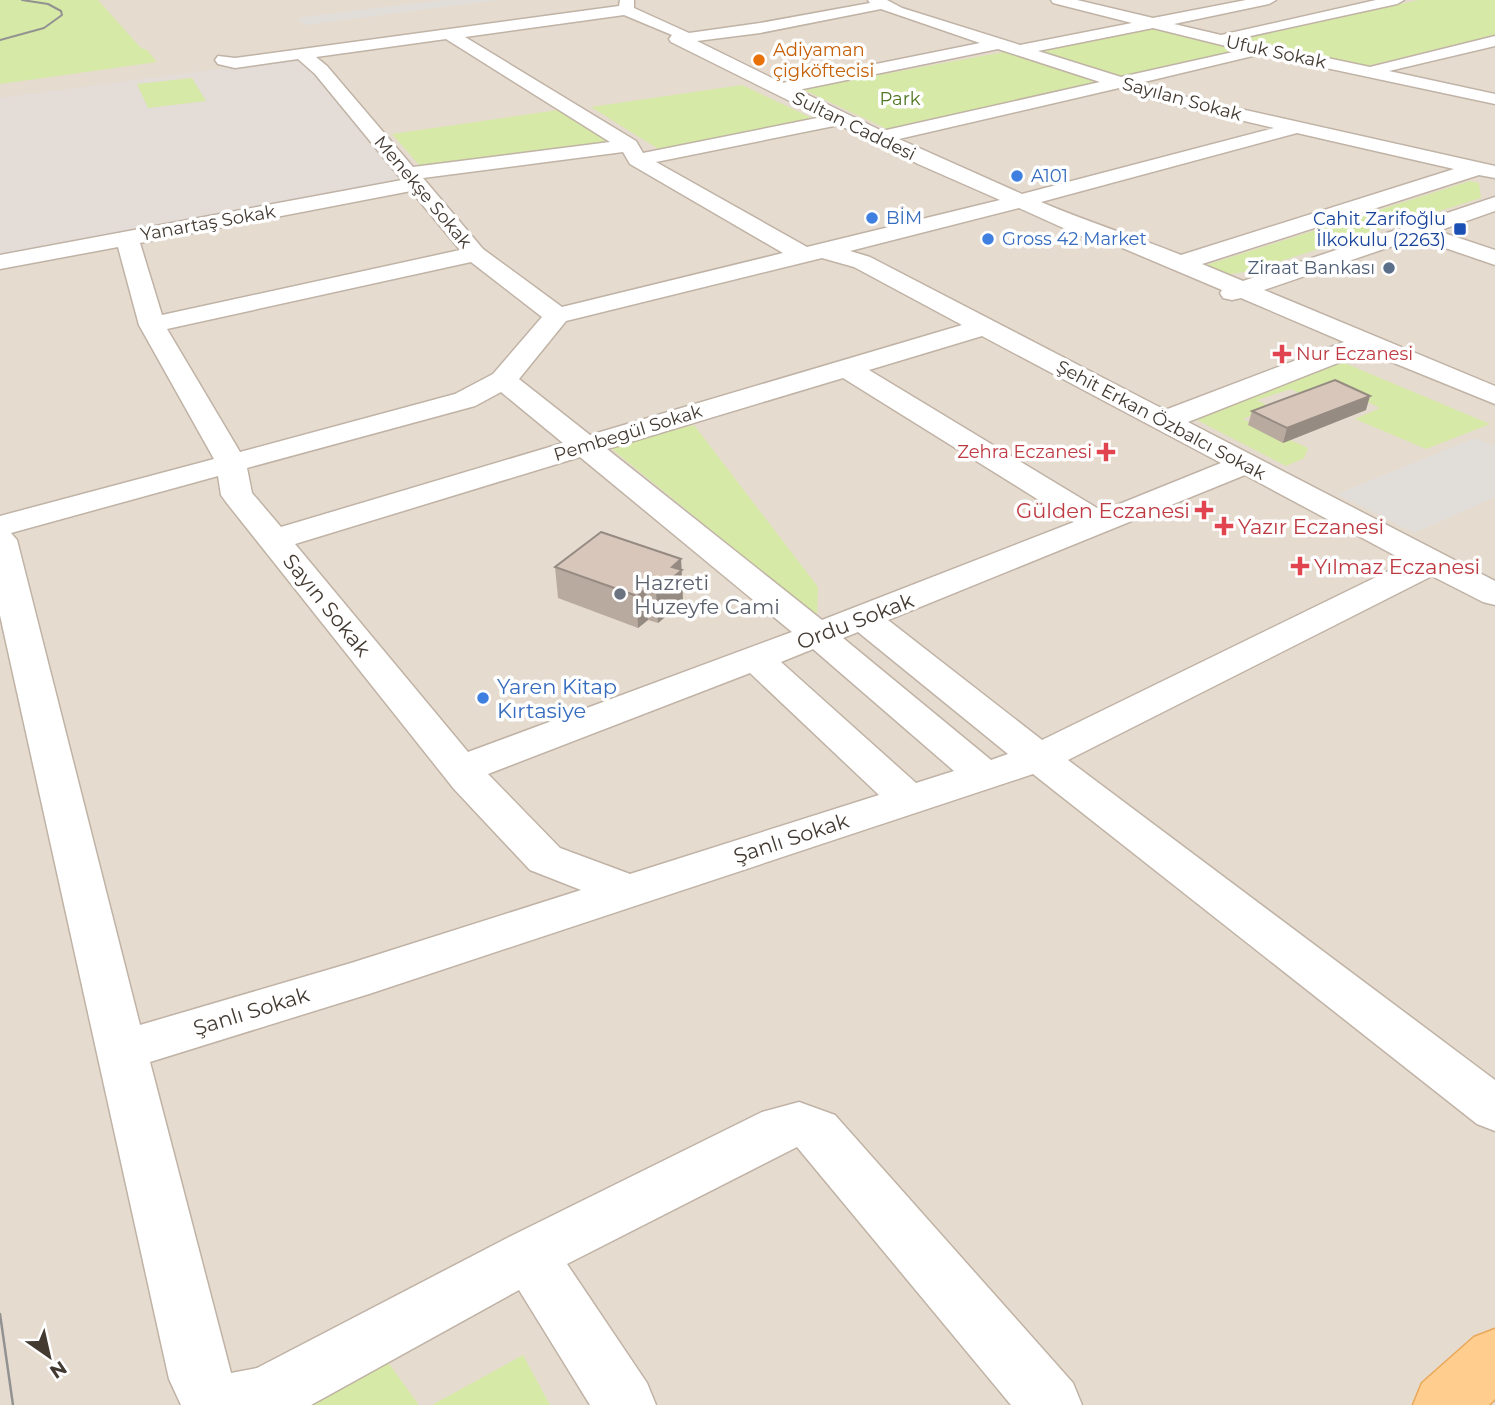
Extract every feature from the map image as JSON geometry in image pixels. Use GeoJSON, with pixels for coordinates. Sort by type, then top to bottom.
{"type":"FeatureCollection","features":[{"type":"Feature","properties":{"kind":"main road"},"geometry":{"type":"LineString","coordinates":[[1444,1405],[1495,1358]]}},
{"type":"Feature","properties":{"kind":"street","name":"Sayılan Sokak"},"geometry":{"type":"LineString","coordinates":[[848,0],[875,3],[1164,97],[1488,170]]}},
{"type":"Feature","properties":{"kind":"street","name":"Ufuk Sokak"},"geometry":{"type":"LineString","coordinates":[[1058,0],[1262,50],[1495,99]]}},
{"type":"Feature","properties":{"kind":"street"},"geometry":{"type":"LineString","coordinates":[[1082,6],[1115,0]]}},
{"type":"Feature","properties":{"kind":"street"},"geometry":{"type":"LineString","coordinates":[[778,89],[1154,24],[1269,0]]}},
{"type":"Feature","properties":{"kind":"street"},"geometry":{"type":"LineString","coordinates":[[1360,0],[1377,4]]}},
{"type":"Feature","properties":{"kind":"street"},"geometry":{"type":"LineString","coordinates":[[1215,39],[1397,0]]}},
{"type":"Feature","properties":{"kind":"street"},"geometry":{"type":"LineString","coordinates":[[566,19],[645,28],[682,40],[875,3]]}},
{"type":"Feature","properties":{"kind":"street"},"geometry":{"type":"LineString","coordinates":[[620,5],[645,28]]}},
{"type":"Feature","properties":{"kind":"street"},"geometry":{"type":"LineString","coordinates":[[620,5],[566,19],[234,64],[224,61],[620,5]]}},
{"type":"Feature","properties":{"kind":"street","name":"Sultan Caddesi"},"geometry":{"type":"LineString","coordinates":[[620,5],[681,34],[682,40],[879,138],[1089,231],[1121,239],[1181,264],[1349,349],[1495,412]]}},
{"type":"Feature","properties":{"kind":"street","name":"Şehit Erkan Özbalcı Sokak"},"geometry":{"type":"LineString","coordinates":[[451,34],[633,152],[815,254],[862,262],[1495,595]]}},
{"type":"Feature","properties":{"kind":"street"},"geometry":{"type":"LineString","coordinates":[[1368,71],[1495,41]]}},
{"type":"Feature","properties":{"kind":"street"},"geometry":{"type":"LineString","coordinates":[[879,138],[1262,50]]}},
{"type":"Feature","properties":{"kind":"street","name":"Menekşe Sokak"},"geometry":{"type":"LineString","coordinates":[[302,54],[321,70],[475,254],[557,316]]}},
{"type":"Feature","properties":{"kind":"street","name":"Yanartaş Sokak"},"geometry":{"type":"LineString","coordinates":[[0,262],[413,179],[633,152],[839,119]]}},
{"type":"Feature","properties":{"kind":"street"},"geometry":{"type":"LineString","coordinates":[[0,526],[230,461],[465,400],[503,380],[557,316],[815,254],[1294,128]]}},
{"type":"Feature","properties":{"kind":"street"},"geometry":{"type":"LineString","coordinates":[[1181,264],[1488,170],[1495,188]]}},
{"type":"Feature","properties":{"kind":"street"},"geometry":{"type":"LineString","coordinates":[[1234,293],[1495,204]]}},
{"type":"Feature","properties":{"kind":"street"},"geometry":{"type":"LineString","coordinates":[[1413,230],[1495,258]]}},
{"type":"Feature","properties":{"kind":"street","name":"Sultan Caddesi"},"geometry":{"type":"LineString","coordinates":[[1089,231],[1103,243],[1495,396]]}},
{"type":"Feature","properties":{"kind":"street","name":"Sayın Sokak"},"geometry":{"type":"LineString","coordinates":[[127,238],[152,325],[230,461],[237,495],[461,769],[545,859],[629,891]]}},
{"type":"Feature","properties":{"kind":"street"},"geometry":{"type":"LineString","coordinates":[[152,325],[475,254]]}},
{"type":"Feature","properties":{"kind":"street","name":"Pembegül Sokak"},"geometry":{"type":"LineString","coordinates":[[273,540],[983,327]]}},
{"type":"Feature","properties":{"kind":"street"},"geometry":{"type":"LineString","coordinates":[[1163,421],[1349,349]]}},
{"type":"Feature","properties":{"kind":"street"},"geometry":{"type":"LineString","coordinates":[[846,368],[1099,523]]}},
{"type":"Feature","properties":{"kind":"street"},"geometry":{"type":"LineString","coordinates":[[503,380],[818,635],[985,776]]}},
{"type":"Feature","properties":{"kind":"street","name":"Ordu Sokak"},"geometry":{"type":"LineString","coordinates":[[461,769],[863,618],[1246,464]]}},
{"type":"Feature","properties":{"kind":"street"},"geometry":{"type":"LineString","coordinates":[[0,540],[200,1378],[211,1398],[232,1404],[265,1397],[529,1255],[781,1128],[799,1124],[816,1131],[1051,1405]]}},
{"type":"Feature","properties":{"kind":"street","name":"Şanlı Sokak"},"geometry":{"type":"LineString","coordinates":[[123,1050],[352,981],[1039,758],[1433,562]]}},
{"type":"Feature","properties":{"kind":"street"},"geometry":{"type":"LineString","coordinates":[[863,618],[1039,758],[1495,1109]]}},
{"type":"Feature","properties":{"kind":"street"},"geometry":{"type":"LineString","coordinates":[[755,658],[909,800]]}},
{"type":"Feature","properties":{"kind":"street"},"geometry":{"type":"LineString","coordinates":[[529,1255],[625,1405]]}},
{"type":"Feature","properties":{"kind":"shaded area"},"geometry":{"type":"Polygon","coordinates":[[[0,0],[1495,0],[1495,1405],[0,1405],[0,0]]]}},
{"type":"Feature","properties":{"kind":"shaded area"},"geometry":{"type":"Polygon","coordinates":[[[442,0],[499,0],[305,25],[296,18],[442,0]]]}},
{"type":"Feature","properties":{"kind":"shaded area"},"geometry":{"type":"Polygon","coordinates":[[[298,58],[310,66],[408,182],[0,255],[0,98],[298,58]]]}},
{"type":"Feature","properties":{"kind":"shaded area"},"geometry":{"type":"Polygon","coordinates":[[[1475,438],[1495,446],[1495,497],[1414,533],[1337,494],[1475,438]]]}},
{"type":"Feature","properties":{"kind":"green space"},"geometry":{"type":"Polygon","coordinates":[[[0,0],[98,0],[157,62],[0,84],[0,0]]]}},
{"type":"Feature","properties":{"kind":"green space"},"geometry":{"type":"Polygon","coordinates":[[[1419,0],[1495,0],[1495,35],[1363,67],[1234,39],[1419,0]]]}},
{"type":"Feature","properties":{"kind":"green space"},"geometry":{"type":"Polygon","coordinates":[[[1153,27],[1247,50],[1125,78],[1034,50],[1153,27]]]}},
{"type":"Feature","properties":{"kind":"green space","name":"Park"},"geometry":{"type":"Polygon","coordinates":[[[1004,52],[1103,83],[889,130],[802,89],[1004,52]]]}},
{"type":"Feature","properties":{"kind":"green space"},"geometry":{"type":"Polygon","coordinates":[[[192,78],[206,101],[148,108],[137,84],[192,78]]]}},
{"type":"Feature","properties":{"kind":"green space"},"geometry":{"type":"Polygon","coordinates":[[[742,85],[814,119],[660,150],[591,107],[742,85]]]}},
{"type":"Feature","properties":{"kind":"green space"},"geometry":{"type":"Polygon","coordinates":[[[565,109],[616,142],[422,168],[392,134],[565,109]]]}},
{"type":"Feature","properties":{"kind":"green space"},"geometry":{"type":"Polygon","coordinates":[[[1470,181],[1479,183],[1481,198],[1246,272],[1229,274],[1200,267],[1470,181]]]}},
{"type":"Feature","properties":{"kind":"green space"},"geometry":{"type":"Polygon","coordinates":[[[1342,362],[1490,424],[1426,449],[1355,419],[1380,408],[1333,385],[1304,396],[1291,389],[1257,400],[1272,408],[1243,419],[1308,448],[1304,458],[1286,466],[1195,419],[1342,362]]]}},
{"type":"Feature","properties":{"kind":"green space"},"geometry":{"type":"Polygon","coordinates":[[[694,425],[818,587],[817,616],[608,446],[694,425]]]}},
{"type":"Feature","properties":{"kind":"green space"},"geometry":{"type":"Polygon","coordinates":[[[355,1317],[419,1405],[191,1405],[355,1317]]]}},
{"type":"Feature","properties":{"kind":"green space"},"geometry":{"type":"Polygon","coordinates":[[[523,1355],[550,1405],[432,1405],[523,1355]]]}},
{"type":"Feature","properties":{"kind":"building"},"geometry":{"type":"Polygon","coordinates":[[[1335,380],[1370,396],[1287,428],[1252,411],[1335,380]]]}},
{"type":"Feature","properties":{"kind":"building"},"geometry":{"type":"Polygon","coordinates":[[[601,532],[681,559],[672,567],[682,570],[656,591],[646,588],[637,596],[555,567],[601,532]]]}},
{"type":"Feature","properties":{"kind":"tram line"},"geometry":{"type":"LineString","coordinates":[[0,40],[44,28],[62,15],[61,11],[48,4],[22,0]]}},
{"type":"Feature","properties":{"kind":"tram line"},"geometry":{"type":"LineString","coordinates":[[0,1314],[13,1405]]}},
{"type":"Feature","properties":{"kind":"place","name":"Adiyaman çigköftecisi"},"geometry":{"type":"Point","coordinates":[759,60]}},
{"type":"Feature","properties":{"kind":"place","name":"A101"},"geometry":{"type":"Point","coordinates":[1017,176]}},
{"type":"Feature","properties":{"kind":"place","name":"BİM"},"geometry":{"type":"Point","coordinates":[872,218]}},
{"type":"Feature","properties":{"kind":"place","name":"Cahit Zarifoğlu İlkokulu (2263)"},"geometry":{"type":"Point","coordinates":[1460,229]}},
{"type":"Feature","properties":{"kind":"place","name":"Gross 42 Market"},"geometry":{"type":"Point","coordinates":[988,239]}},
{"type":"Feature","properties":{"kind":"place","name":"Ziraat Bankası"},"geometry":{"type":"Point","coordinates":[1389,268]}},
{"type":"Feature","properties":{"kind":"place","name":"Nur Eczanesi"},"geometry":{"type":"Point","coordinates":[1282,354]}},
{"type":"Feature","properties":{"kind":"place","name":"Zehra Eczanesi"},"geometry":{"type":"Point","coordinates":[1106,452]}},
{"type":"Feature","properties":{"kind":"place","name":"Gülden Eczanesi"},"geometry":{"type":"Point","coordinates":[1204,510]}},
{"type":"Feature","properties":{"kind":"place","name":"Yazır Eczanesi"},"geometry":{"type":"Point","coordinates":[1224,526]}},
{"type":"Feature","properties":{"kind":"place","name":"Yılmaz Eczanesi"},"geometry":{"type":"Point","coordinates":[1300,566]}},
{"type":"Feature","properties":{"kind":"place","name":"Hazreti Huzeyfe Cami"},"geometry":{"type":"Point","coordinates":[620,594]}},
{"type":"Feature","properties":{"kind":"place","name":"Yaren Kitap Kırtasiye"},"geometry":{"type":"Point","coordinates":[483,698]}}]}
